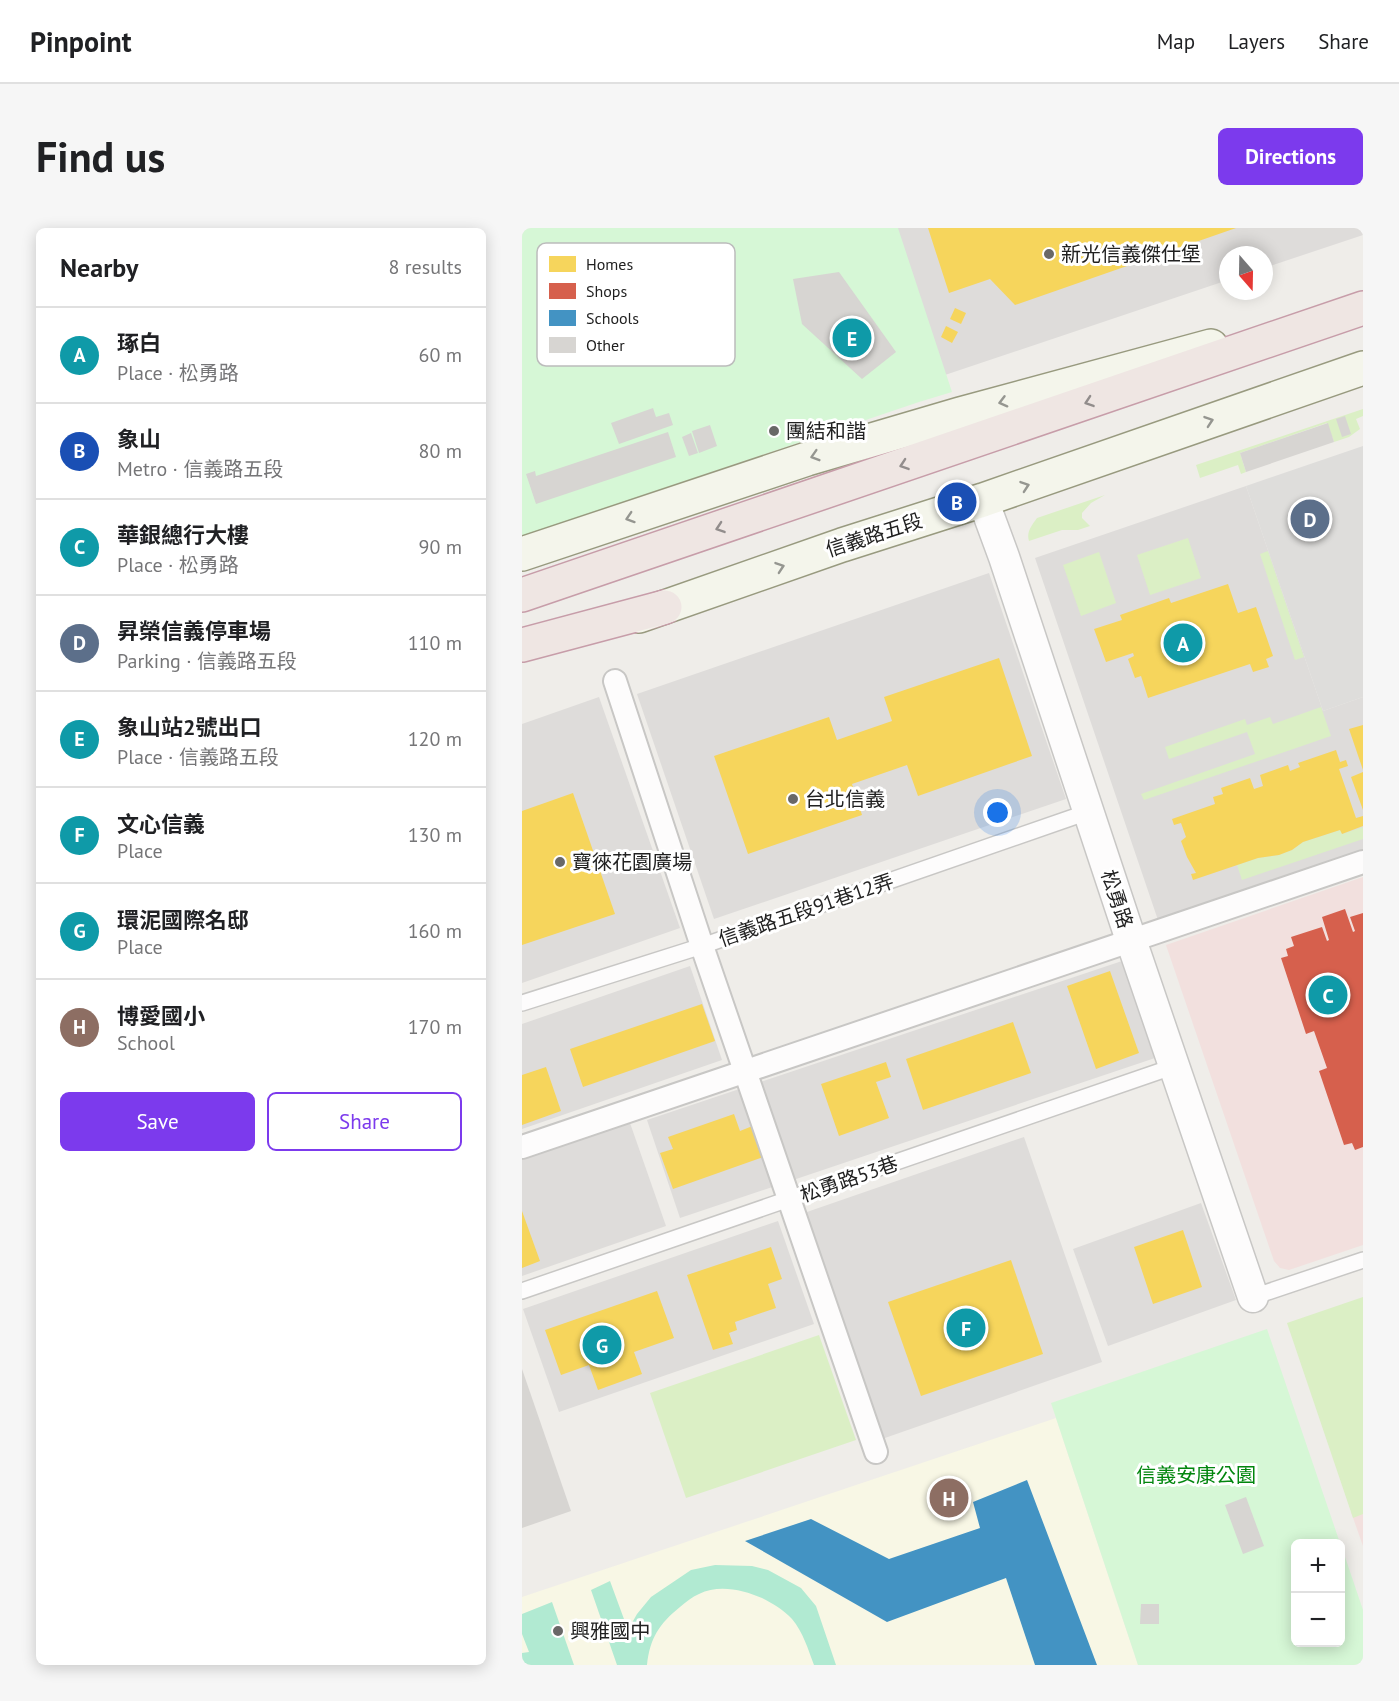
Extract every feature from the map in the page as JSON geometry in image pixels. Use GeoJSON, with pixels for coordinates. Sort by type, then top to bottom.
{"type":"FeatureCollection","features":[{"type":"Feature","properties":{"kind":"highway"},"geometry":{"type":"LineString","coordinates":[[522,595],[1363,306]]}},
{"type":"Feature","properties":{"kind":"highway"},"geometry":{"type":"LineString","coordinates":[[522,645],[665,607]]}},
{"type":"Feature","properties":{"kind":"main road"},"geometry":{"type":"LineString","coordinates":[[522,554],[807,459],[960,414],[1363,306]]}},
{"type":"Feature","properties":{"kind":"main road","name":"信義路五段"},"geometry":{"type":"LineString","coordinates":[[522,658],[842,545],[983,500],[1363,368]]}},
{"type":"Feature","properties":{"kind":"street","name":"松勇路"},"geometry":{"type":"LineString","coordinates":[[983,500],[1008,568],[1131,940],[1253,1297]]}},
{"type":"Feature","properties":{"kind":"street"},"geometry":{"type":"LineString","coordinates":[[615,681],[702,946],[876,1452]]}},
{"type":"Feature","properties":{"kind":"street"},"geometry":{"type":"LineString","coordinates":[[522,1147],[1363,862]]}},
{"type":"Feature","properties":{"kind":"lane","name":"信義路五段91巷12弄"},"geometry":{"type":"LineString","coordinates":[[522,1003],[702,946],[1088,812]]}},
{"type":"Feature","properties":{"kind":"lane","name":"松勇路53巷"},"geometry":{"type":"LineString","coordinates":[[522,1291],[1175,1066]]}},
{"type":"Feature","properties":{"kind":"lane"},"geometry":{"type":"LineString","coordinates":[[1253,1297],[1363,1260]]}},
{"type":"Feature","properties":{"kind":"shaded area","name":"新光信義傑仕堡"},"geometry":{"type":"Polygon","coordinates":[[[892,228],[1363,228],[1363,235],[1273,265],[1273,246],[1219,246],[1219,283],[939,377],[892,228]]]}},
{"type":"Feature","properties":{"kind":"shaded area"},"geometry":{"type":"Polygon","coordinates":[[[1363,446],[1363,697],[1323,711],[1246,486],[1363,446]]]}},
{"type":"Feature","properties":{"kind":"shaded area"},"geometry":{"type":"Polygon","coordinates":[[[1246,486],[1323,711],[1363,697],[1363,856],[1160,926],[1035,558],[1246,486]]]}},
{"type":"Feature","properties":{"kind":"shaded area","name":"台北信義"},"geometry":{"type":"Polygon","coordinates":[[[989,573],[1066,799],[714,919],[637,694],[989,573]]]}},
{"type":"Feature","properties":{"kind":"shaded area","name":"寶徠花園廣場"},"geometry":{"type":"Polygon","coordinates":[[[599,697],[680,928],[522,983],[522,724],[599,697]]]}},
{"type":"Feature","properties":{"kind":"shaded area"},"geometry":{"type":"Polygon","coordinates":[[[1363,877],[1363,1245],[1289,1270],[1280,1268],[1274,1261],[1166,945],[1363,877]]]}},
{"type":"Feature","properties":{"kind":"shaded area"},"geometry":{"type":"Polygon","coordinates":[[[1125,960],[1158,1057],[680,1218],[647,1120],[1125,960]]]}},
{"type":"Feature","properties":{"kind":"shaded area"},"geometry":{"type":"Polygon","coordinates":[[[690,966],[722,1060],[522,1129],[522,1024],[690,966]]]}},
{"type":"Feature","properties":{"kind":"shaded area"},"geometry":{"type":"Polygon","coordinates":[[[630,1123],[666,1226],[522,1276],[522,1160],[630,1123]]]}},
{"type":"Feature","properties":{"kind":"shaded area"},"geometry":{"type":"Polygon","coordinates":[[[1024,1137],[1102,1362],[882,1439],[804,1213],[1024,1137]]]}},
{"type":"Feature","properties":{"kind":"shaded area"},"geometry":{"type":"Polygon","coordinates":[[[1201,1203],[1236,1300],[1108,1346],[1073,1249],[1201,1203]]]}},
{"type":"Feature","properties":{"kind":"shaded area"},"geometry":{"type":"Polygon","coordinates":[[[778,1221],[814,1324],[559,1412],[523,1309],[778,1221]]]}},
{"type":"Feature","properties":{"kind":"shaded area"},"geometry":{"type":"Polygon","coordinates":[[[1056,1418],[1138,1665],[522,1665],[522,1597],[1056,1418]]]}},
{"type":"Feature","properties":{"kind":"shaded area"},"geometry":{"type":"Polygon","coordinates":[[[1363,1508],[1363,1546],[1351,1512],[1363,1508]]]}},
{"type":"Feature","properties":{"kind":"green space"},"geometry":{"type":"Polygon","coordinates":[[[522,228],[898,228],[952,392],[522,536],[522,228]]]}},
{"type":"Feature","properties":{"kind":"green space"},"geometry":{"type":"Polygon","coordinates":[[[1363,409],[1363,416],[1356,419],[1360,429],[1349,437],[1334,442],[1327,423],[1240,453],[1246,472],[1241,474],[1238,465],[1200,478],[1196,465],[1363,409]]]}},
{"type":"Feature","properties":{"kind":"green space"},"geometry":{"type":"Polygon","coordinates":[[[1105,495],[1091,503],[1082,513],[1082,518],[1090,526],[1078,530],[1062,530],[1029,541],[1031,526],[1037,518],[1105,495]]]}},
{"type":"Feature","properties":{"kind":"green space"},"geometry":{"type":"Polygon","coordinates":[[[1188,538],[1201,578],[1150,595],[1137,555],[1188,538]]]}},
{"type":"Feature","properties":{"kind":"green space"},"geometry":{"type":"Polygon","coordinates":[[[1268,551],[1304,657],[1295,660],[1260,554],[1268,551]]]}},
{"type":"Feature","properties":{"kind":"green space"},"geometry":{"type":"Polygon","coordinates":[[[1099,552],[1116,603],[1081,616],[1063,565],[1099,552]]]}},
{"type":"Feature","properties":{"kind":"green space"},"geometry":{"type":"Polygon","coordinates":[[[1321,707],[1331,736],[1144,800],[1141,794],[1255,754],[1247,732],[1169,759],[1165,747],[1245,719],[1247,725],[1270,717],[1273,724],[1321,707]]]}},
{"type":"Feature","properties":{"kind":"green space"},"geometry":{"type":"Polygon","coordinates":[[[1363,827],[1363,839],[1242,880],[1237,865],[1258,858],[1279,855],[1303,842],[1340,830],[1342,834],[1363,827]]]}},
{"type":"Feature","properties":{"kind":"green space"},"geometry":{"type":"Polygon","coordinates":[[[1363,1297],[1363,1514],[1353,1518],[1287,1323],[1363,1297]]]}},
{"type":"Feature","properties":{"kind":"green space","name":"信義安康公園"},"geometry":{"type":"Polygon","coordinates":[[[1267,1329],[1339,1539],[1291,1539],[1291,1647],[1345,1647],[1345,1557],[1363,1610],[1363,1665],[1138,1665],[1051,1403],[1267,1329]]]}},
{"type":"Feature","properties":{"kind":"green space"},"geometry":{"type":"Polygon","coordinates":[[[819,1335],[856,1440],[686,1498],[650,1393],[819,1335]]]}},
{"type":"Feature","properties":{"kind":"green space"},"geometry":{"type":"Polygon","coordinates":[[[715,1565],[752,1566],[768,1570],[801,1588],[816,1606],[836,1665],[814,1665],[799,1629],[792,1619],[778,1607],[755,1595],[715,1589],[696,1595],[666,1619],[653,1639],[647,1665],[617,1665],[591,1590],[610,1581],[628,1630],[651,1597],[691,1570],[715,1565]]]}},
{"type":"Feature","properties":{"kind":"green space"},"geometry":{"type":"Polygon","coordinates":[[[552,1602],[574,1665],[522,1665],[522,1653],[529,1652],[522,1634],[522,1614],[552,1602]]]}},
{"type":"Feature","properties":{"kind":"building: Homes","name":"新光信義傑仕堡"},"geometry":{"type":"Polygon","coordinates":[[[928,228],[1236,228],[1015,305],[990,279],[949,293],[928,228]]]}},
{"type":"Feature","properties":{"kind":"building: Homes"},"geometry":{"type":"Polygon","coordinates":[[[955,308],[966,313],[961,324],[950,319],[955,308]]]}},
{"type":"Feature","properties":{"kind":"building: Homes"},"geometry":{"type":"Polygon","coordinates":[[[946,326],[958,332],[952,343],[941,337],[946,326]]]}},
{"type":"Feature","properties":{"kind":"building: Homes"},"geometry":{"type":"Polygon","coordinates":[[[1228,584],[1238,613],[1256,607],[1273,656],[1266,659],[1269,667],[1253,672],[1250,664],[1148,698],[1141,676],[1135,678],[1128,659],[1134,656],[1133,653],[1106,662],[1094,629],[1122,620],[1120,615],[1169,598],[1171,603],[1228,584]]]}},
{"type":"Feature","properties":{"kind":"building: Homes"},"geometry":{"type":"Polygon","coordinates":[[[999,658],[1032,756],[918,796],[907,765],[852,784],[862,815],[748,854],[714,756],[829,717],[837,740],[892,721],[884,697],[999,658]]]}},
{"type":"Feature","properties":{"kind":"building: Homes"},"geometry":{"type":"Polygon","coordinates":[[[1363,725],[1363,770],[1349,729],[1363,725]]]}},
{"type":"Feature","properties":{"kind":"building: Homes"},"geometry":{"type":"Polygon","coordinates":[[[1336,750],[1340,762],[1346,760],[1348,766],[1339,769],[1356,818],[1363,816],[1363,826],[1342,834],[1340,830],[1303,842],[1279,855],[1258,858],[1193,880],[1191,874],[1196,873],[1181,841],[1186,837],[1181,823],[1174,825],[1172,819],[1215,804],[1213,797],[1223,794],[1221,788],[1250,778],[1254,789],[1263,786],[1260,775],[1288,765],[1290,771],[1300,767],[1298,763],[1336,750]]]}},
{"type":"Feature","properties":{"kind":"building: Homes"},"geometry":{"type":"Polygon","coordinates":[[[1363,772],[1363,810],[1351,777],[1363,772]]]}},
{"type":"Feature","properties":{"kind":"building: Homes","name":"寶徠花園廣場"},"geometry":{"type":"Polygon","coordinates":[[[573,793],[615,914],[522,945],[522,811],[573,793]]]}},
{"type":"Feature","properties":{"kind":"building: Homes"},"geometry":{"type":"Polygon","coordinates":[[[1110,971],[1139,1053],[1096,1069],[1067,986],[1110,971]]]}},
{"type":"Feature","properties":{"kind":"building: Homes"},"geometry":{"type":"Polygon","coordinates":[[[702,1004],[715,1041],[583,1087],[570,1049],[702,1004]]]}},
{"type":"Feature","properties":{"kind":"building: Homes"},"geometry":{"type":"Polygon","coordinates":[[[1013,1022],[1031,1073],[923,1110],[906,1059],[1013,1022]]]}},
{"type":"Feature","properties":{"kind":"building: Homes"},"geometry":{"type":"Polygon","coordinates":[[[886,1062],[891,1077],[876,1082],[889,1118],[839,1136],[821,1084],[886,1062]]]}},
{"type":"Feature","properties":{"kind":"building: Homes"},"geometry":{"type":"Polygon","coordinates":[[[546,1067],[561,1111],[522,1125],[522,1075],[546,1067]]]}},
{"type":"Feature","properties":{"kind":"building: Homes"},"geometry":{"type":"Polygon","coordinates":[[[734,1114],[740,1131],[755,1125],[766,1156],[673,1189],[660,1153],[673,1149],[668,1137],[734,1114]]]}},
{"type":"Feature","properties":{"kind":"building: Homes"},"geometry":{"type":"Polygon","coordinates":[[[522,1211],[540,1261],[522,1268],[522,1211]]]}},
{"type":"Feature","properties":{"kind":"building: Homes"},"geometry":{"type":"Polygon","coordinates":[[[1183,1230],[1202,1287],[1153,1304],[1134,1247],[1183,1230]]]}},
{"type":"Feature","properties":{"kind":"building: Homes"},"geometry":{"type":"Polygon","coordinates":[[[771,1247],[782,1279],[768,1284],[776,1308],[735,1322],[737,1330],[729,1333],[733,1344],[713,1350],[687,1275],[771,1247]]]}},
{"type":"Feature","properties":{"kind":"building: Homes"},"geometry":{"type":"Polygon","coordinates":[[[1011,1260],[1043,1354],[921,1396],[888,1302],[1011,1260]]]}},
{"type":"Feature","properties":{"kind":"building: Homes"},"geometry":{"type":"Polygon","coordinates":[[[657,1291],[674,1338],[634,1352],[642,1374],[598,1390],[589,1365],[561,1375],[545,1330],[657,1291]]]}},
{"type":"Feature","properties":{"kind":"building: Shops"},"geometry":{"type":"Polygon","coordinates":[[[1345,909],[1353,932],[1355,931],[1350,917],[1363,913],[1363,1147],[1355,1150],[1352,1143],[1344,1145],[1319,1071],[1327,1068],[1314,1031],[1306,1034],[1281,958],[1288,956],[1286,949],[1294,946],[1291,937],[1322,927],[1327,941],[1329,940],[1322,917],[1345,909]]]}},
{"type":"Feature","properties":{"kind":"building: Schools"},"geometry":{"type":"Polygon","coordinates":[[[1027,1480],[1097,1665],[1035,1665],[1006,1578],[887,1622],[745,1541],[811,1519],[889,1559],[980,1528],[973,1502],[1027,1480]]]}},
{"type":"Feature","properties":{"kind":"building: Other"},"geometry":{"type":"Polygon","coordinates":[[[839,272],[896,352],[862,379],[802,324],[793,279],[839,272]]]}},
{"type":"Feature","properties":{"kind":"building: Other"},"geometry":{"type":"Polygon","coordinates":[[[653,408],[656,417],[669,413],[673,425],[619,444],[611,423],[653,408]]]}},
{"type":"Feature","properties":{"kind":"building: Other"},"geometry":{"type":"Polygon","coordinates":[[[1345,416],[1351,434],[1342,437],[1336,419],[1345,416]]]}},
{"type":"Feature","properties":{"kind":"building: Other"},"geometry":{"type":"Polygon","coordinates":[[[1328,423],[1334,442],[1246,472],[1240,453],[1328,423]]]}},
{"type":"Feature","properties":{"kind":"building: Other"},"geometry":{"type":"Polygon","coordinates":[[[710,425],[717,446],[699,453],[692,431],[710,425]]]}},
{"type":"Feature","properties":{"kind":"building: Other"},"geometry":{"type":"Polygon","coordinates":[[[668,432],[676,457],[536,504],[526,474],[535,471],[536,476],[668,432]]]}},
{"type":"Feature","properties":{"kind":"building: Other"},"geometry":{"type":"Polygon","coordinates":[[[691,433],[698,453],[689,456],[682,437],[691,433]]]}},
{"type":"Feature","properties":{"kind":"building: Other"},"geometry":{"type":"Polygon","coordinates":[[[522,1369],[571,1511],[522,1528],[522,1369]]]}},
{"type":"Feature","properties":{"kind":"building: Other"},"geometry":{"type":"Polygon","coordinates":[[[1246,1497],[1264,1546],[1243,1554],[1225,1505],[1246,1497]]]}},
{"type":"Feature","properties":{"kind":"building: Other"},"geometry":{"type":"Polygon","coordinates":[[[1141,1604],[1159,1604],[1159,1624],[1140,1624],[1141,1604]]]}},
{"type":"Feature","properties":{"kind":"place","name":"新光信義傑仕堡"},"geometry":{"type":"Point","coordinates":[1049,254]}},
{"type":"Feature","properties":{"kind":"place","name":"象山站2號出口"},"geometry":{"type":"Point","coordinates":[852,338]}},
{"type":"Feature","properties":{"kind":"place","name":"團結和諧"},"geometry":{"type":"Point","coordinates":[774,431]}},
{"type":"Feature","properties":{"kind":"place","name":"象山"},"geometry":{"type":"Point","coordinates":[957,502]}},
{"type":"Feature","properties":{"kind":"place","name":"昇榮信義停車場"},"geometry":{"type":"Point","coordinates":[1310,519]}},
{"type":"Feature","properties":{"kind":"place","name":"琢白"},"geometry":{"type":"Point","coordinates":[1183,643]}},
{"type":"Feature","properties":{"kind":"place","name":"台北信義"},"geometry":{"type":"Point","coordinates":[793,799]}},
{"type":"Feature","properties":{"kind":"place","name":"寶徠花園廣場"},"geometry":{"type":"Point","coordinates":[560,862]}},
{"type":"Feature","properties":{"kind":"place","name":"華銀總行大樓"},"geometry":{"type":"Point","coordinates":[1328,995]}},
{"type":"Feature","properties":{"kind":"place","name":"文心信義"},"geometry":{"type":"Point","coordinates":[966,1328]}},
{"type":"Feature","properties":{"kind":"place","name":"環泥國際名邸"},"geometry":{"type":"Point","coordinates":[602,1345]}},
{"type":"Feature","properties":{"kind":"place","name":"博愛國小"},"geometry":{"type":"Point","coordinates":[949,1498]}},
{"type":"Feature","properties":{"kind":"place","name":"興雅國中"},"geometry":{"type":"Point","coordinates":[558,1631]}}]}
